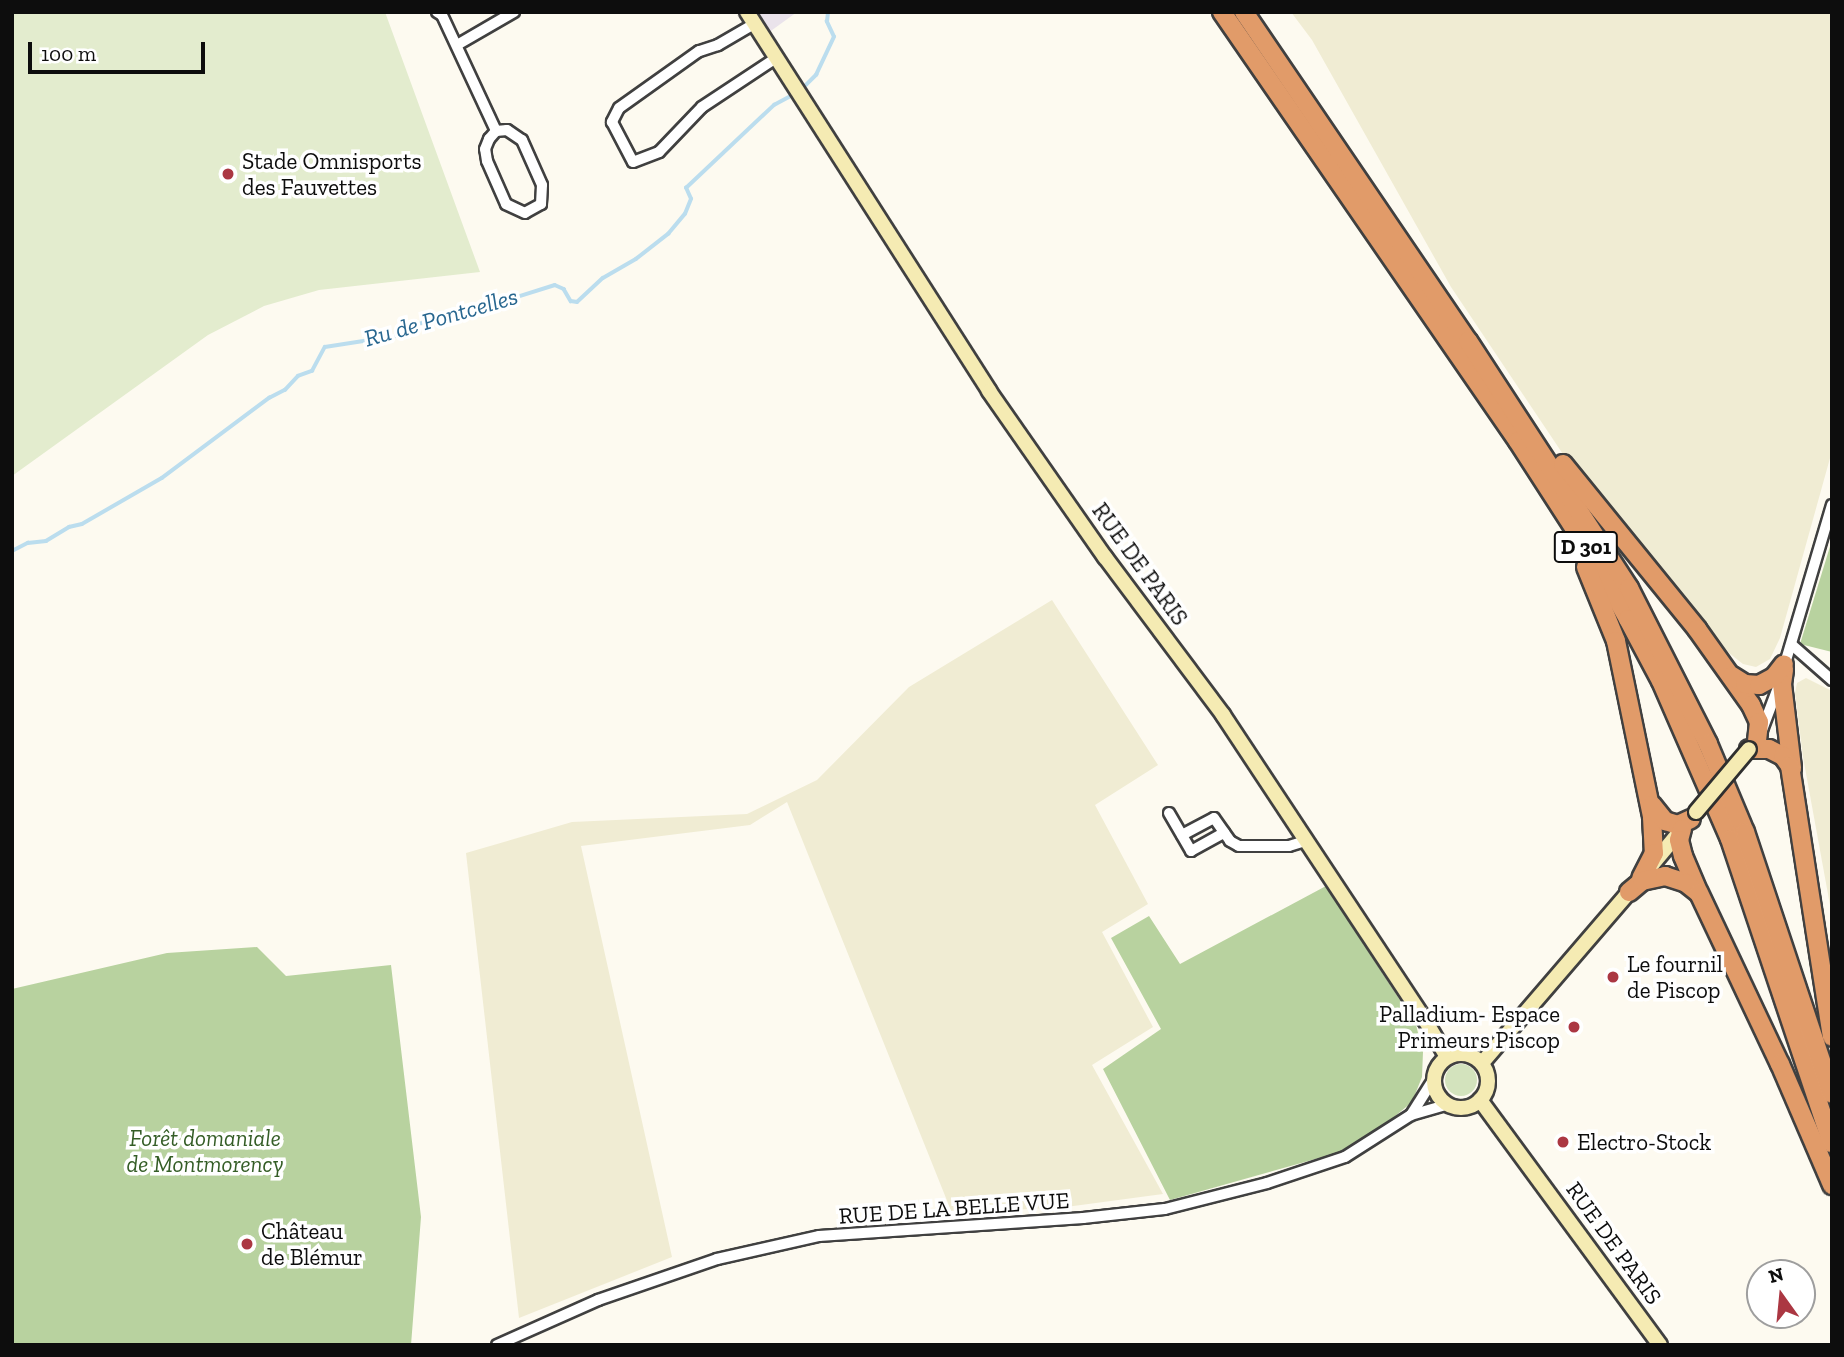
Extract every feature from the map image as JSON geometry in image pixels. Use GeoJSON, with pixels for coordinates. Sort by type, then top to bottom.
{"type":"FeatureCollection","features":[{"type":"Feature","properties":{"kind":"highway","name":"D 301"},"geometry":{"type":"LineString","coordinates":[[1222,12],[1518,441],[1604,576],[1661,681],[1730,839],[1832,1143]]}},
{"type":"Feature","properties":{"kind":"highway","name":"D 301"},"geometry":{"type":"LineString","coordinates":[[1244,12],[1480,358],[1629,587],[1675,677],[1745,832],[1832,1094]]}},
{"type":"Feature","properties":{"kind":"highway"},"geometry":{"type":"LineString","coordinates":[[1480,358],[1698,629],[1756,713],[1759,722],[1753,745],[1783,756],[1790,766],[1793,778]]}},
{"type":"Feature","properties":{"kind":"highway"},"geometry":{"type":"LineString","coordinates":[[1518,441],[1597,588],[1610,623],[1649,799],[1655,844],[1650,864],[1641,878]]}},
{"type":"Feature","properties":{"kind":"highway"},"geometry":{"type":"LineString","coordinates":[[1724,667],[1745,684],[1759,685],[1774,677],[1787,658]]}},
{"type":"Feature","properties":{"kind":"highway"},"geometry":{"type":"LineString","coordinates":[[1787,658],[1782,684],[1793,778],[1832,1037]]}},
{"type":"Feature","properties":{"kind":"highway"},"geometry":{"type":"LineString","coordinates":[[1649,799],[1656,814],[1665,821],[1678,825],[1690,820]]}},
{"type":"Feature","properties":{"kind":"highway"},"geometry":{"type":"LineString","coordinates":[[1690,820],[1679,840],[1682,856],[1780,1064],[1832,1185]]}},
{"type":"Feature","properties":{"kind":"highway"},"geometry":{"type":"LineString","coordinates":[[1629,892],[1643,881],[1665,876],[1686,883],[1699,893]]}},
{"type":"Feature","properties":{"kind":"street"},"geometry":{"type":"LineString","coordinates":[[437,12],[442,15],[496,131]]}},
{"type":"Feature","properties":{"kind":"street"},"geometry":{"type":"LineString","coordinates":[[457,46],[514,12]]}},
{"type":"Feature","properties":{"kind":"street"},"geometry":{"type":"LineString","coordinates":[[751,18],[718,45],[699,51],[619,108],[612,122],[633,162],[659,152],[702,107],[776,58]]}},
{"type":"Feature","properties":{"kind":"street","name":"RUE DE PARIS"},"geometry":{"type":"LineString","coordinates":[[751,18],[996,401],[1105,557],[1223,715],[1425,1020],[1447,1058]]}},
{"type":"Feature","properties":{"kind":"street"},"geometry":{"type":"LineString","coordinates":[[507,130],[522,140],[542,185],[541,204],[534,210],[524,213],[506,204],[485,149],[496,131],[507,130]]}},
{"type":"Feature","properties":{"kind":"street"},"geometry":{"type":"LineString","coordinates":[[1482,1063],[1753,745],[1787,658],[1832,505]]}},
{"type":"Feature","properties":{"kind":"street"},"geometry":{"type":"LineString","coordinates":[[1787,658],[1832,680]]}},
{"type":"Feature","properties":{"kind":"street"},"geometry":{"type":"LineString","coordinates":[[1170,813],[1191,851],[1224,832]]}},
{"type":"Feature","properties":{"kind":"street"},"geometry":{"type":"LineString","coordinates":[[1182,835],[1214,818],[1230,841],[1239,846],[1289,846],[1306,841]]}},
{"type":"Feature","properties":{"kind":"street"},"geometry":{"type":"LineString","coordinates":[[1462,1053],[1482,1063],[1488,1086],[1480,1100],[1465,1108],[1447,1105],[1437,1094],[1433,1080],[1435,1071],[1447,1058],[1462,1053]]}},
{"type":"Feature","properties":{"kind":"street","name":"RUE DE LA BELLE VUE"},"geometry":{"type":"LineString","coordinates":[[1411,1115],[1433,1080]]}},
{"type":"Feature","properties":{"kind":"street","name":"RUE DE PARIS"},"geometry":{"type":"LineString","coordinates":[[1480,1100],[1660,1345]]}},
{"type":"Feature","properties":{"kind":"street","name":"RUE DE LA BELLE VUE"},"geometry":{"type":"LineString","coordinates":[[498,1345],[597,1300],[705,1263],[819,1236],[1083,1218],[1165,1209],[1267,1183],[1345,1157],[1411,1115],[1447,1105]]}},
{"type":"Feature","properties":{"kind":"shaded area"},"geometry":{"type":"Polygon","coordinates":[[[755,12],[797,12],[768,33],[755,12]]]}},
{"type":"Feature","properties":{"kind":"shaded area"},"geometry":{"type":"Polygon","coordinates":[[[1291,12],[1832,12],[1832,451],[1780,638],[1770,659],[1756,667],[1743,664],[1729,653],[1585,487],[1451,287],[1312,40],[1291,12]]]}},
{"type":"Feature","properties":{"kind":"shaded area"},"geometry":{"type":"Polygon","coordinates":[[[1052,600],[1158,765],[1095,805],[1148,904],[1102,932],[1153,1027],[1092,1065],[1163,1194],[1066,1207],[952,1213],[787,802],[750,825],[581,846],[672,1257],[519,1318],[466,853],[572,822],[747,814],[817,780],[909,687],[1052,600]]]}},
{"type":"Feature","properties":{"kind":"shaded area"},"geometry":{"type":"Polygon","coordinates":[[[1806,678],[1832,691],[1832,916],[1803,757],[1795,693],[1797,683],[1806,678]]]}},
{"type":"Feature","properties":{"kind":"green space","name":"Stade Omnisports des Fauvettes"},"geometry":{"type":"Polygon","coordinates":[[[385,12],[480,272],[319,290],[264,306],[208,335],[12,476],[12,13],[385,12]]]}},
{"type":"Feature","properties":{"kind":"green space"},"geometry":{"type":"Polygon","coordinates":[[[1832,540],[1832,652],[1800,644],[1832,540]]]}},
{"type":"Feature","properties":{"kind":"green space"},"geometry":{"type":"Polygon","coordinates":[[[1326,886],[1416,1025],[1423,1052],[1422,1077],[1412,1102],[1382,1127],[1337,1153],[1170,1200],[1103,1069],[1161,1029],[1111,938],[1149,916],[1180,964],[1326,886]]]}},
{"type":"Feature","properties":{"kind":"green space","name":"Forêt domaniale de Montmorency"},"geometry":{"type":"Polygon","coordinates":[[[257,947],[286,976],[391,965],[421,1217],[411,1345],[12,1345],[12,989],[167,953],[257,947]]]}},
{"type":"Feature","properties":{"kind":"green space"},"geometry":{"type":"Polygon","coordinates":[[[1461,1064],[1472,1069],[1477,1080],[1472,1091],[1461,1096],[1450,1091],[1445,1080],[1450,1069],[1461,1064]]]}},
{"type":"Feature","properties":{"kind":"waterway","name":"Ru de Pontcelles"},"geometry":{"type":"LineString","coordinates":[[805,86],[816,75],[834,37],[827,22],[828,12]]}},
{"type":"Feature","properties":{"kind":"waterway","name":"Ru de Pontcelles"},"geometry":{"type":"LineString","coordinates":[[12,551],[28,543],[46,541],[69,527],[82,524],[162,478],[269,398],[285,390],[298,376],[312,371],[325,347],[395,336],[428,320],[463,314],[555,285],[564,289],[571,301],[577,302],[603,278],[636,259],[668,234],[685,214],[691,199],[686,188],[774,105],[791,96]]}},
{"type":"Feature","properties":{"kind":"place","name":"Stade Omnisports des Fauvettes"},"geometry":{"type":"Point","coordinates":[228,174]}},
{"type":"Feature","properties":{"kind":"place","name":"Le fournil de Piscop"},"geometry":{"type":"Point","coordinates":[1613,977]}},
{"type":"Feature","properties":{"kind":"place","name":"Palladium- Espace Primeurs Piscop"},"geometry":{"type":"Point","coordinates":[1574,1027]}},
{"type":"Feature","properties":{"kind":"place","name":"Electro-Stock"},"geometry":{"type":"Point","coordinates":[1563,1142]}},
{"type":"Feature","properties":{"kind":"place","name":"Château de Blémur"},"geometry":{"type":"Point","coordinates":[247,1244]}}]}
